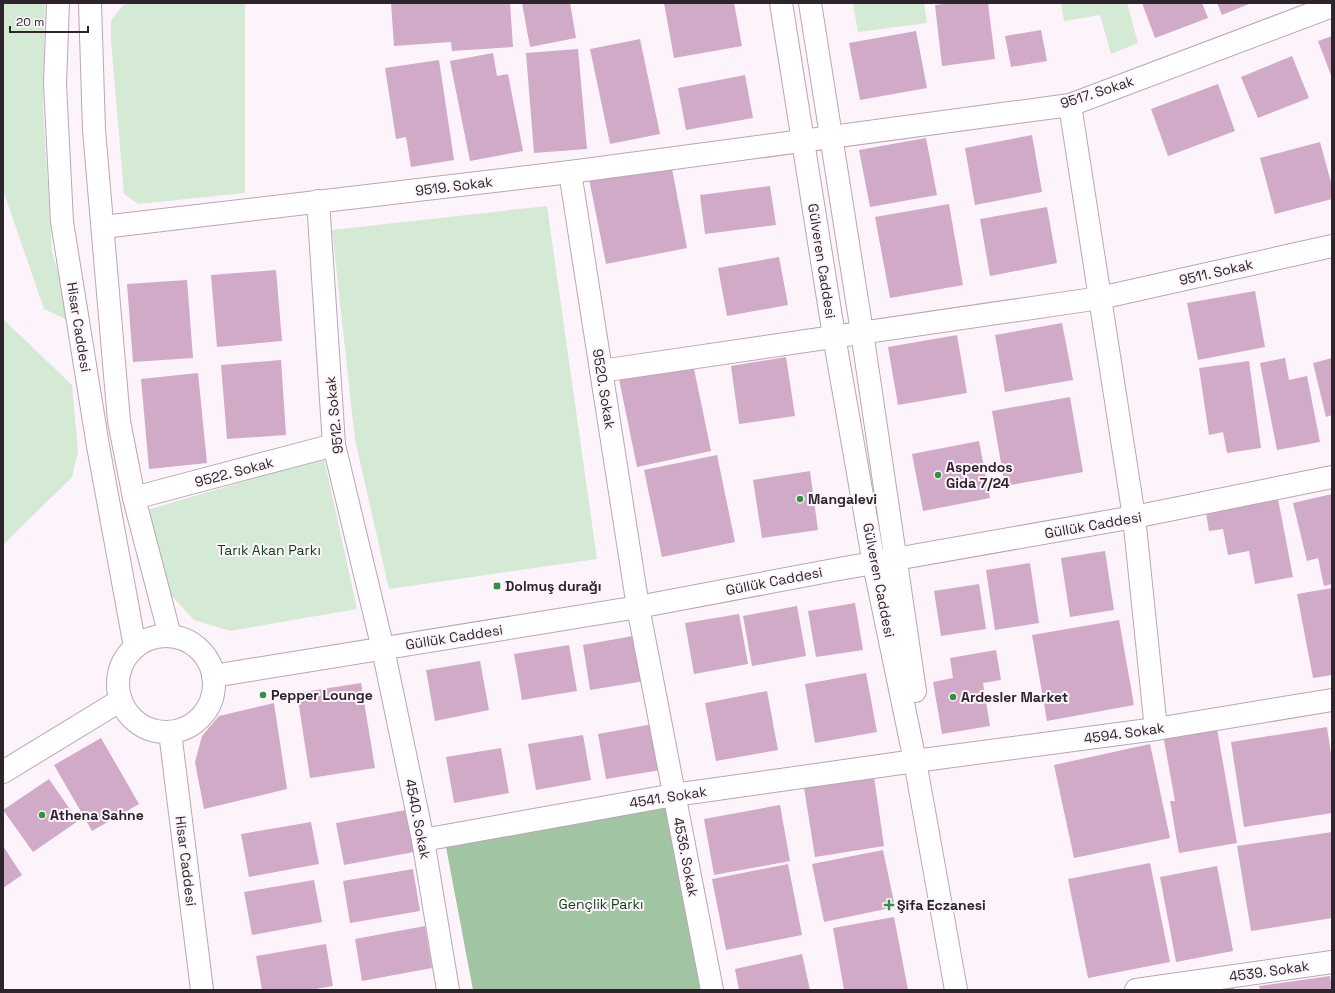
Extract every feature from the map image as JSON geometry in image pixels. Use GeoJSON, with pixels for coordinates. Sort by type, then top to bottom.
{"type":"FeatureCollection","features":[{"type":"Feature","properties":{"kind":"street","name":"Hisar Caddesi"},"geometry":{"type":"LineString","coordinates":[[58,3],[55,84],[62,222],[98,446],[135,648]]}},
{"type":"Feature","properties":{"kind":"street"},"geometry":{"type":"LineString","coordinates":[[90,3],[94,130],[119,421],[134,498],[170,636]]}},
{"type":"Feature","properties":{"kind":"street","name":"Gülveren Caddesi"},"geometry":{"type":"LineString","coordinates":[[781,3],[834,336],[874,564],[920,760]]}},
{"type":"Feature","properties":{"kind":"street","name":"Gülveren Caddesi"},"geometry":{"type":"LineString","coordinates":[[810,3],[832,137],[896,560],[920,760],[956,990]]}},
{"type":"Feature","properties":{"kind":"street","name":"9517. Sokak"},"geometry":{"type":"LineString","coordinates":[[803,140],[1070,104],[1332,6]]}},
{"type":"Feature","properties":{"kind":"street"},"geometry":{"type":"LineString","coordinates":[[1070,104],[1134,517],[1156,729]]}},
{"type":"Feature","properties":{"kind":"street","name":"9519. Sokak"},"geometry":{"type":"LineString","coordinates":[[103,227],[570,172],[803,140]]}},
{"type":"Feature","properties":{"kind":"street","name":"9520. Sokak"},"geometry":{"type":"LineString","coordinates":[[570,172],[638,606]]}},
{"type":"Feature","properties":{"kind":"street","name":"9512. Sokak"},"geometry":{"type":"LineString","coordinates":[[318,201],[334,445],[383,649]]}},
{"type":"Feature","properties":{"kind":"street","name":"9511. Sokak"},"geometry":{"type":"LineString","coordinates":[[601,371],[1100,298],[1332,246]]}},
{"type":"Feature","properties":{"kind":"street","name":"9522. Sokak"},"geometry":{"type":"LineString","coordinates":[[134,498],[334,445]]}},
{"type":"Feature","properties":{"kind":"street","name":"Güllük Caddesi"},"geometry":{"type":"LineString","coordinates":[[213,676],[638,606],[1134,517],[1332,477]]}},
{"type":"Feature","properties":{"kind":"street","name":"4536. Sokak"},"geometry":{"type":"LineString","coordinates":[[638,606],[712,990]]}},
{"type":"Feature","properties":{"kind":"street"},"geometry":{"type":"LineString","coordinates":[[170,636],[182,639],[194,645],[203,653],[210,664],[214,688],[212,700],[206,712],[197,721],[175,732],[162,732],[138,724],[129,715],[121,700],[118,680],[121,668],[127,657],[135,648],[156,637],[170,636]]}},
{"type":"Feature","properties":{"kind":"street","name":"4540. Sokak"},"geometry":{"type":"LineString","coordinates":[[383,649],[422,840],[448,990]]}},
{"type":"Feature","properties":{"kind":"street"},"geometry":{"type":"LineString","coordinates":[[3,772],[121,700]]}},
{"type":"Feature","properties":{"kind":"street","name":"4594. Sokak"},"geometry":{"type":"LineString","coordinates":[[920,760],[1156,729],[1332,700]]}},
{"type":"Feature","properties":{"kind":"street","name":"Hisar Caddesi"},"geometry":{"type":"LineString","coordinates":[[170,732],[202,990]]}},
{"type":"Feature","properties":{"kind":"street","name":"4541. Sokak"},"geometry":{"type":"LineString","coordinates":[[422,840],[674,795],[920,760]]}},
{"type":"Feature","properties":{"kind":"street","name":"4539. Sokak"},"geometry":{"type":"LineString","coordinates":[[1136,990],[1332,962]]}},
{"type":"Feature","properties":{"kind":"green space"},"geometry":{"type":"Polygon","coordinates":[[[3,3],[45,3],[43,109],[52,252],[72,322],[44,309],[3,190],[3,3]]]}},
{"type":"Feature","properties":{"kind":"green space"},"geometry":{"type":"Polygon","coordinates":[[[134,3],[245,3],[245,193],[138,204],[124,194],[111,40],[111,21],[123,5],[134,3]]]}},
{"type":"Feature","properties":{"kind":"green space"},"geometry":{"type":"Polygon","coordinates":[[[853,3],[924,3],[927,23],[858,32],[853,3]]]}},
{"type":"Feature","properties":{"kind":"green space"},"geometry":{"type":"Polygon","coordinates":[[[1061,3],[1127,3],[1138,43],[1111,54],[1100,15],[1064,21],[1061,3]]]}},
{"type":"Feature","properties":{"kind":"green space"},"geometry":{"type":"Polygon","coordinates":[[[547,206],[597,559],[389,589],[355,440],[332,230],[547,206]]]}},
{"type":"Feature","properties":{"kind":"green space"},"geometry":{"type":"Polygon","coordinates":[[[3,319],[72,385],[78,452],[72,477],[3,545],[3,319]]]}},
{"type":"Feature","properties":{"kind":"green space","name":"Tarık Akan Parkı"},"geometry":{"type":"Polygon","coordinates":[[[324,458],[357,609],[230,631],[194,620],[168,592],[147,510],[324,458]]]}},
{"type":"Feature","properties":{"kind":"green space","name":"Gençlik Parkı"},"geometry":{"type":"Polygon","coordinates":[[[670,804],[705,990],[473,990],[446,847],[670,804]]]}},
{"type":"Feature","properties":{"kind":"building"},"geometry":{"type":"Polygon","coordinates":[[[391,3],[510,3],[513,47],[452,51],[451,42],[394,46],[391,3]]]}},
{"type":"Feature","properties":{"kind":"building"},"geometry":{"type":"Polygon","coordinates":[[[522,3],[570,3],[576,38],[530,47],[522,3]]]}},
{"type":"Feature","properties":{"kind":"building"},"geometry":{"type":"Polygon","coordinates":[[[664,3],[734,3],[742,46],[674,58],[664,3]]]}},
{"type":"Feature","properties":{"kind":"building"},"geometry":{"type":"Polygon","coordinates":[[[953,3],[988,3],[995,59],[942,66],[935,5],[953,3]]]}},
{"type":"Feature","properties":{"kind":"building"},"geometry":{"type":"Polygon","coordinates":[[[1142,3],[1202,3],[1208,18],[1155,38],[1142,3]]]}},
{"type":"Feature","properties":{"kind":"building"},"geometry":{"type":"Polygon","coordinates":[[[1217,3],[1251,3],[1222,15],[1217,3]]]}},
{"type":"Feature","properties":{"kind":"building"},"geometry":{"type":"Polygon","coordinates":[[[1041,30],[1047,61],[1011,67],[1005,36],[1041,30]]]}},
{"type":"Feature","properties":{"kind":"building"},"geometry":{"type":"Polygon","coordinates":[[[916,31],[927,88],[860,100],[849,43],[916,31]]]}},
{"type":"Feature","properties":{"kind":"building"},"geometry":{"type":"Polygon","coordinates":[[[1332,36],[1332,78],[1318,41],[1332,36]]]}},
{"type":"Feature","properties":{"kind":"building"},"geometry":{"type":"Polygon","coordinates":[[[640,39],[660,134],[610,144],[590,49],[640,39]]]}},
{"type":"Feature","properties":{"kind":"building"},"geometry":{"type":"Polygon","coordinates":[[[578,49],[587,149],[534,153],[526,53],[578,49]]]}},
{"type":"Feature","properties":{"kind":"building"},"geometry":{"type":"Polygon","coordinates":[[[493,53],[497,76],[508,74],[523,151],[470,161],[450,61],[493,53]]]}},
{"type":"Feature","properties":{"kind":"building"},"geometry":{"type":"Polygon","coordinates":[[[1292,56],[1309,98],[1258,118],[1241,77],[1292,56]]]}},
{"type":"Feature","properties":{"kind":"building"},"geometry":{"type":"Polygon","coordinates":[[[439,60],[454,160],[411,167],[406,137],[396,139],[385,68],[439,60]]]}},
{"type":"Feature","properties":{"kind":"building"},"geometry":{"type":"Polygon","coordinates":[[[745,75],[753,118],[686,130],[678,88],[745,75]]]}},
{"type":"Feature","properties":{"kind":"building"},"geometry":{"type":"Polygon","coordinates":[[[1218,84],[1235,131],[1168,156],[1151,109],[1218,84]]]}},
{"type":"Feature","properties":{"kind":"building"},"geometry":{"type":"Polygon","coordinates":[[[1032,135],[1042,192],[975,205],[965,148],[1032,135]]]}},
{"type":"Feature","properties":{"kind":"building"},"geometry":{"type":"Polygon","coordinates":[[[926,138],[937,195],[870,207],[859,150],[926,138]]]}},
{"type":"Feature","properties":{"kind":"building"},"geometry":{"type":"Polygon","coordinates":[[[1320,142],[1332,186],[1332,199],[1275,214],[1260,158],[1320,142]]]}},
{"type":"Feature","properties":{"kind":"building"},"geometry":{"type":"Polygon","coordinates":[[[671,163],[687,248],[606,264],[589,179],[671,163]]]}},
{"type":"Feature","properties":{"kind":"building"},"geometry":{"type":"Polygon","coordinates":[[[770,186],[776,225],[705,234],[700,195],[770,186]]]}},
{"type":"Feature","properties":{"kind":"building"},"geometry":{"type":"Polygon","coordinates":[[[949,204],[963,285],[890,298],[875,217],[949,204]]]}},
{"type":"Feature","properties":{"kind":"building"},"geometry":{"type":"Polygon","coordinates":[[[1047,207],[1057,263],[990,276],[980,219],[1047,207]]]}},
{"type":"Feature","properties":{"kind":"building"},"geometry":{"type":"Polygon","coordinates":[[[779,257],[788,305],[727,316],[718,268],[779,257]]]}},
{"type":"Feature","properties":{"kind":"building"},"geometry":{"type":"Polygon","coordinates":[[[276,270],[282,341],[217,347],[211,275],[276,270]]]}},
{"type":"Feature","properties":{"kind":"building"},"geometry":{"type":"Polygon","coordinates":[[[187,280],[193,358],[133,362],[127,284],[187,280]]]}},
{"type":"Feature","properties":{"kind":"building"},"geometry":{"type":"Polygon","coordinates":[[[1255,291],[1265,347],[1198,360],[1187,303],[1255,291]]]}},
{"type":"Feature","properties":{"kind":"building"},"geometry":{"type":"Polygon","coordinates":[[[1062,323],[1073,380],[1005,392],[995,335],[1062,323]]]}},
{"type":"Feature","properties":{"kind":"building"},"geometry":{"type":"Polygon","coordinates":[[[957,335],[967,393],[898,405],[888,347],[957,335]]]}},
{"type":"Feature","properties":{"kind":"building"},"geometry":{"type":"Polygon","coordinates":[[[786,357],[795,416],[739,424],[731,366],[786,357]]]}},
{"type":"Feature","properties":{"kind":"building"},"geometry":{"type":"Polygon","coordinates":[[[1285,358],[1289,380],[1307,376],[1320,442],[1277,450],[1260,363],[1285,358]]]}},
{"type":"Feature","properties":{"kind":"building"},"geometry":{"type":"Polygon","coordinates":[[[1332,358],[1332,415],[1326,417],[1313,363],[1332,358]]]}},
{"type":"Feature","properties":{"kind":"building"},"geometry":{"type":"Polygon","coordinates":[[[281,360],[286,435],[227,439],[221,365],[281,360]]]}},
{"type":"Feature","properties":{"kind":"building"},"geometry":{"type":"Polygon","coordinates":[[[1249,361],[1261,448],[1227,453],[1223,432],[1209,435],[1199,368],[1249,361]]]}},
{"type":"Feature","properties":{"kind":"building"},"geometry":{"type":"Polygon","coordinates":[[[693,364],[711,451],[637,467],[619,379],[693,364]]]}},
{"type":"Feature","properties":{"kind":"building"},"geometry":{"type":"Polygon","coordinates":[[[198,373],[207,463],[149,469],[141,379],[198,373]]]}},
{"type":"Feature","properties":{"kind":"building"},"geometry":{"type":"Polygon","coordinates":[[[1070,397],[1083,472],[1005,486],[992,411],[1070,397]]]}},
{"type":"Feature","properties":{"kind":"building"},"geometry":{"type":"Polygon","coordinates":[[[979,441],[990,498],[923,511],[912,454],[979,441]]]}},
{"type":"Feature","properties":{"kind":"building"},"geometry":{"type":"Polygon","coordinates":[[[717,455],[735,542],[662,557],[644,470],[717,455]]]}},
{"type":"Feature","properties":{"kind":"building"},"geometry":{"type":"Polygon","coordinates":[[[810,471],[818,530],[762,538],[753,480],[810,471]]]}},
{"type":"Feature","properties":{"kind":"building"},"geometry":{"type":"Polygon","coordinates":[[[1332,494],[1332,584],[1324,586],[1318,558],[1307,561],[1293,503],[1332,494]]]}},
{"type":"Feature","properties":{"kind":"building"},"geometry":{"type":"Polygon","coordinates":[[[1278,499],[1293,577],[1255,584],[1249,551],[1228,555],[1223,529],[1209,531],[1206,513],[1278,499]]]}},
{"type":"Feature","properties":{"kind":"building"},"geometry":{"type":"Polygon","coordinates":[[[1105,551],[1114,610],[1070,617],[1061,558],[1105,551]]]}},
{"type":"Feature","properties":{"kind":"building"},"geometry":{"type":"Polygon","coordinates":[[[1030,563],[1039,623],[995,630],[986,570],[1030,563]]]}},
{"type":"Feature","properties":{"kind":"building"},"geometry":{"type":"Polygon","coordinates":[[[979,584],[986,629],[941,636],[934,591],[979,584]]]}},
{"type":"Feature","properties":{"kind":"building"},"geometry":{"type":"Polygon","coordinates":[[[1332,588],[1332,675],[1313,678],[1297,594],[1332,588]]]}},
{"type":"Feature","properties":{"kind":"building"},"geometry":{"type":"Polygon","coordinates":[[[855,603],[863,650],[816,657],[808,611],[855,603]]]}},
{"type":"Feature","properties":{"kind":"building"},"geometry":{"type":"Polygon","coordinates":[[[797,606],[806,656],[752,666],[743,616],[797,606]]]}},
{"type":"Feature","properties":{"kind":"building"},"geometry":{"type":"Polygon","coordinates":[[[739,614],[748,664],[694,674],[685,623],[739,614]]]}},
{"type":"Feature","properties":{"kind":"building"},"geometry":{"type":"Polygon","coordinates":[[[1119,620],[1134,705],[1047,721],[1032,635],[1119,620]]]}},
{"type":"Feature","properties":{"kind":"building"},"geometry":{"type":"Polygon","coordinates":[[[638,635],[645,681],[590,690],[583,645],[638,635]]]}},
{"type":"Feature","properties":{"kind":"building"},"geometry":{"type":"Polygon","coordinates":[[[569,645],[577,691],[522,700],[514,654],[569,645]]]}},
{"type":"Feature","properties":{"kind":"building"},"geometry":{"type":"Polygon","coordinates":[[[996,650],[1001,680],[983,683],[990,726],[942,734],[933,682],[953,678],[950,658],[996,650]]]}},
{"type":"Feature","properties":{"kind":"building"},"geometry":{"type":"Polygon","coordinates":[[[480,661],[489,710],[435,721],[426,670],[480,661]]]}},
{"type":"Feature","properties":{"kind":"building"},"geometry":{"type":"Polygon","coordinates":[[[866,673],[877,732],[815,743],[805,684],[866,673]]]}},
{"type":"Feature","properties":{"kind":"building"},"geometry":{"type":"Polygon","coordinates":[[[361,683],[375,768],[310,778],[297,693],[361,683]]]}},
{"type":"Feature","properties":{"kind":"building"},"geometry":{"type":"Polygon","coordinates":[[[767,691],[778,750],[716,761],[705,703],[767,691]]]}},
{"type":"Feature","properties":{"kind":"building"},"geometry":{"type":"Polygon","coordinates":[[[274,703],[287,789],[204,809],[195,762],[202,736],[219,716],[274,703]]]}},
{"type":"Feature","properties":{"kind":"building"},"geometry":{"type":"Polygon","coordinates":[[[653,724],[661,770],[606,779],[598,734],[653,724]]]}},
{"type":"Feature","properties":{"kind":"building"},"geometry":{"type":"Polygon","coordinates":[[[1327,727],[1332,761],[1332,813],[1244,827],[1231,742],[1327,727]]]}},
{"type":"Feature","properties":{"kind":"building"},"geometry":{"type":"Polygon","coordinates":[[[1217,729],[1237,843],[1179,853],[1170,801],[1175,801],[1163,735],[1217,729]]]}},
{"type":"Feature","properties":{"kind":"building"},"geometry":{"type":"Polygon","coordinates":[[[583,735],[591,780],[536,790],[528,744],[583,735]]]}},
{"type":"Feature","properties":{"kind":"building"},"geometry":{"type":"Polygon","coordinates":[[[101,738],[139,804],[92,831],[54,765],[101,738]]]}},
{"type":"Feature","properties":{"kind":"building"},"geometry":{"type":"Polygon","coordinates":[[[1150,744],[1170,838],[1074,858],[1054,765],[1150,744]]]}},
{"type":"Feature","properties":{"kind":"building"},"geometry":{"type":"Polygon","coordinates":[[[501,748],[509,793],[454,803],[446,757],[501,748]]]}},
{"type":"Feature","properties":{"kind":"building"},"geometry":{"type":"Polygon","coordinates":[[[874,777],[884,846],[815,857],[804,788],[874,777]]]}},
{"type":"Feature","properties":{"kind":"building"},"geometry":{"type":"Polygon","coordinates":[[[49,779],[78,821],[33,852],[3,810],[49,779]]]}},
{"type":"Feature","properties":{"kind":"building"},"geometry":{"type":"Polygon","coordinates":[[[780,805],[790,861],[714,875],[704,819],[780,805]]]}},
{"type":"Feature","properties":{"kind":"building"},"geometry":{"type":"Polygon","coordinates":[[[406,810],[414,852],[344,865],[336,823],[406,810]]]}},
{"type":"Feature","properties":{"kind":"building"},"geometry":{"type":"Polygon","coordinates":[[[311,822],[319,864],[249,877],[241,834],[311,822]]]}},
{"type":"Feature","properties":{"kind":"building"},"geometry":{"type":"Polygon","coordinates":[[[1332,832],[1332,918],[1251,931],[1237,846],[1332,832]]]}},
{"type":"Feature","properties":{"kind":"building"},"geometry":{"type":"Polygon","coordinates":[[[3,846],[22,875],[3,888],[3,846]]]}},
{"type":"Feature","properties":{"kind":"building"},"geometry":{"type":"Polygon","coordinates":[[[883,850],[895,907],[824,922],[812,864],[883,850]]]}},
{"type":"Feature","properties":{"kind":"building"},"geometry":{"type":"Polygon","coordinates":[[[1150,863],[1170,962],[1088,978],[1068,879],[1150,863]]]}},
{"type":"Feature","properties":{"kind":"building"},"geometry":{"type":"Polygon","coordinates":[[[788,864],[802,935],[726,950],[712,879],[788,864]]]}},
{"type":"Feature","properties":{"kind":"building"},"geometry":{"type":"Polygon","coordinates":[[[1217,866],[1233,951],[1176,962],[1160,877],[1217,866]]]}},
{"type":"Feature","properties":{"kind":"building"},"geometry":{"type":"Polygon","coordinates":[[[413,869],[420,911],[350,923],[343,881],[413,869]]]}},
{"type":"Feature","properties":{"kind":"building"},"geometry":{"type":"Polygon","coordinates":[[[314,880],[322,922],[252,935],[244,892],[314,880]]]}},
{"type":"Feature","properties":{"kind":"building"},"geometry":{"type":"Polygon","coordinates":[[[894,917],[908,990],[844,990],[833,928],[894,917]]]}},
{"type":"Feature","properties":{"kind":"building"},"geometry":{"type":"Polygon","coordinates":[[[425,926],[432,968],[362,981],[355,939],[425,926]]]}},
{"type":"Feature","properties":{"kind":"building"},"geometry":{"type":"Polygon","coordinates":[[[326,944],[333,986],[310,990],[262,990],[256,956],[326,944]]]}},
{"type":"Feature","properties":{"kind":"building"},"geometry":{"type":"Polygon","coordinates":[[[802,954],[810,990],[739,990],[735,969],[802,954]]]}},
{"type":"Feature","properties":{"kind":"building"},"geometry":{"type":"Polygon","coordinates":[[[1330,976],[1332,990],[1260,990],[1259,986],[1330,976]]]}},
{"type":"Feature","properties":{"kind":"building"},"geometry":{"type":"Polygon","coordinates":[[[1234,987],[1234,990],[1225,990],[1225,989],[1234,987]]]}},
{"type":"Feature","properties":{"kind":"place","name":"Aspendos Gida 7/24"},"geometry":{"type":"Point","coordinates":[938,475]}},
{"type":"Feature","properties":{"kind":"place","name":"Mangalevi"},"geometry":{"type":"Point","coordinates":[800,499]}},
{"type":"Feature","properties":{"kind":"place","name":"Dolmuş durağı"},"geometry":{"type":"Point","coordinates":[497,586]}},
{"type":"Feature","properties":{"kind":"place","name":"Pepper Lounge"},"geometry":{"type":"Point","coordinates":[263,695]}},
{"type":"Feature","properties":{"kind":"place","name":"Ardesler Market"},"geometry":{"type":"Point","coordinates":[953,697]}},
{"type":"Feature","properties":{"kind":"place","name":"Athena Sahne"},"geometry":{"type":"Point","coordinates":[42,815]}},
{"type":"Feature","properties":{"kind":"place","name":"Şifa Eczanesi"},"geometry":{"type":"Point","coordinates":[889,905]}}]}
